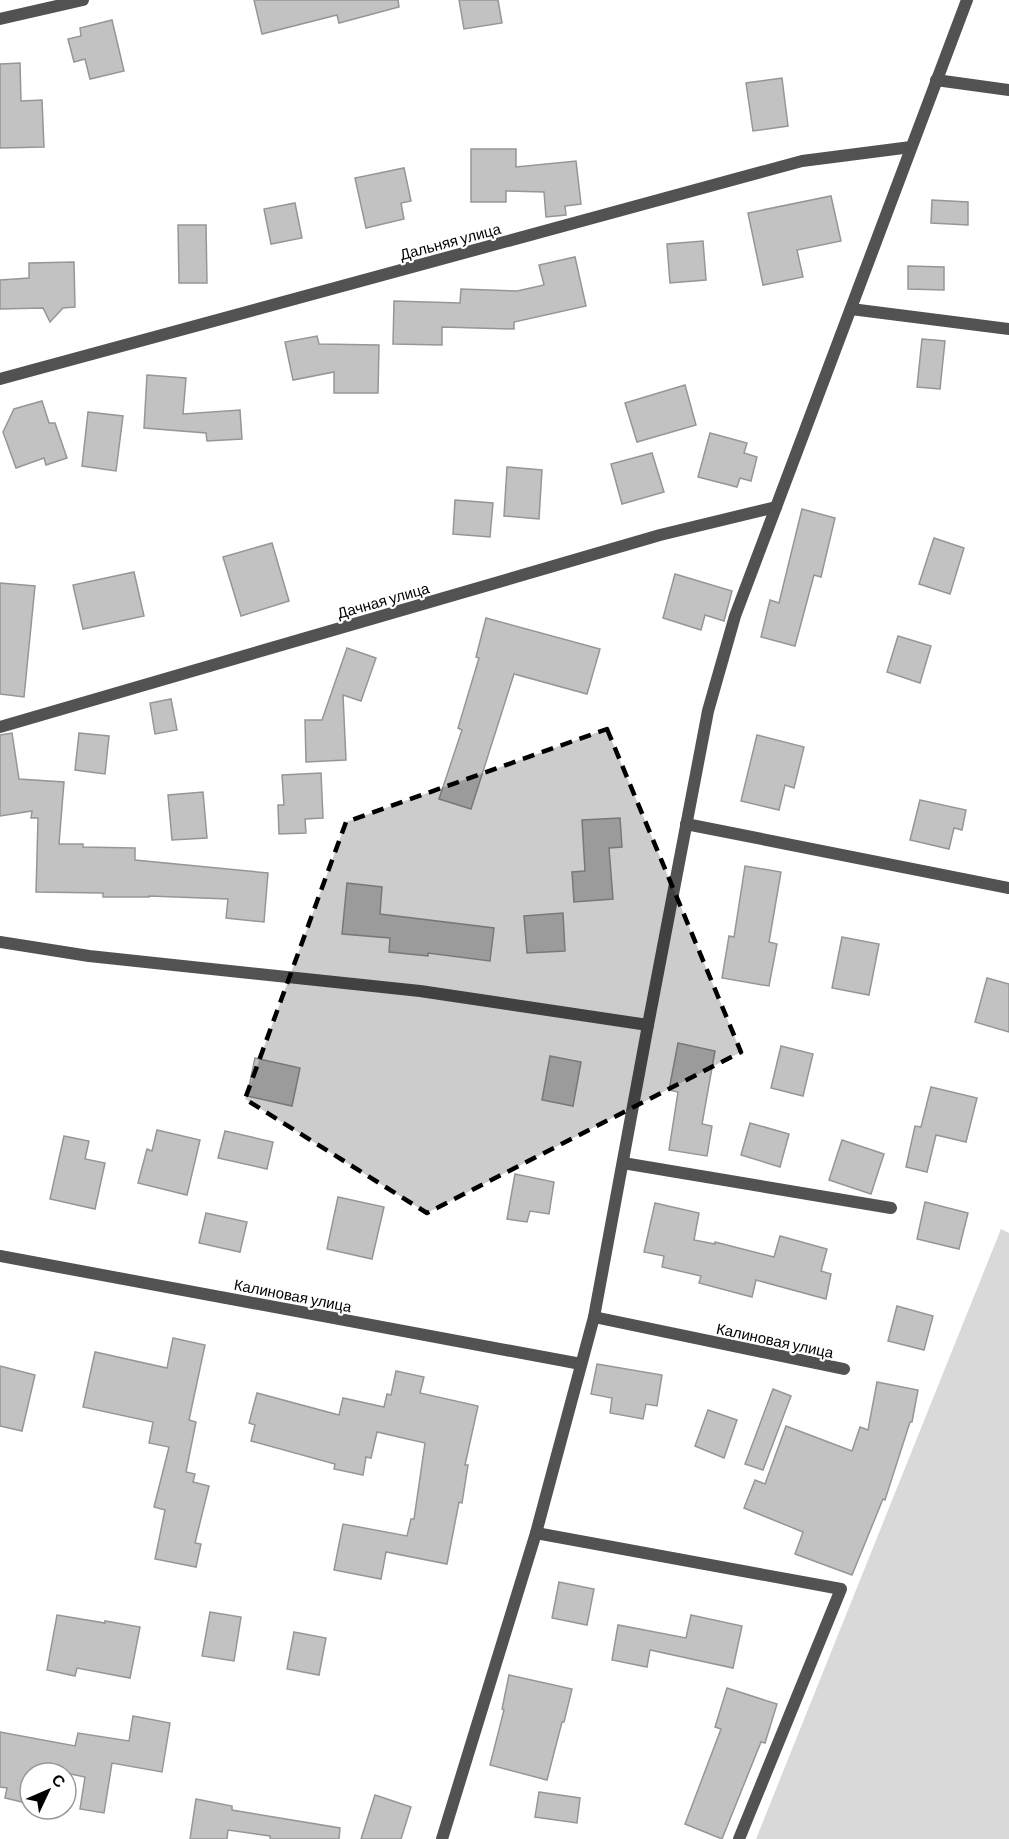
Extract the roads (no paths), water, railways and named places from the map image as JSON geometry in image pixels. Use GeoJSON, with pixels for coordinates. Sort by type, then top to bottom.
{"type":"FeatureCollection","features":[{"type":"Feature","properties":{"kind":"street"},"geometry":{"type":"LineString","coordinates":[[0,19],[83,0]]}},
{"type":"Feature","properties":{"kind":"street"},"geometry":{"type":"LineString","coordinates":[[442,1839],[536,1533],[594,1317],[708,711],[729,637],[967,0]]}},
{"type":"Feature","properties":{"kind":"street"},"geometry":{"type":"LineString","coordinates":[[936,80],[1009,90]]}},
{"type":"Feature","properties":{"kind":"street","name":"Дальняя улица"},"geometry":{"type":"LineString","coordinates":[[0,379],[802,161],[911,147]]}},
{"type":"Feature","properties":{"kind":"street"},"geometry":{"type":"LineString","coordinates":[[851,309],[1009,329]]}},
{"type":"Feature","properties":{"kind":"street","name":"Дачная улица"},"geometry":{"type":"LineString","coordinates":[[0,727],[660,536],[776,507]]}},
{"type":"Feature","properties":{"kind":"street"},"geometry":{"type":"LineString","coordinates":[[686,824],[1009,888]]}},
{"type":"Feature","properties":{"kind":"street"},"geometry":{"type":"LineString","coordinates":[[0,942],[89,956],[420,991],[648,1025]]}},
{"type":"Feature","properties":{"kind":"street"},"geometry":{"type":"LineString","coordinates":[[623,1163],[891,1208]]}},
{"type":"Feature","properties":{"kind":"street","name":"Калиновая улица"},"geometry":{"type":"LineString","coordinates":[[0,1256],[581,1364]]}},
{"type":"Feature","properties":{"kind":"street","name":"Калиновая улица"},"geometry":{"type":"LineString","coordinates":[[594,1317],[844,1369]]}},
{"type":"Feature","properties":{"kind":"street"},"geometry":{"type":"LineString","coordinates":[[536,1533],[841,1589],[739,1839]]}}]}
